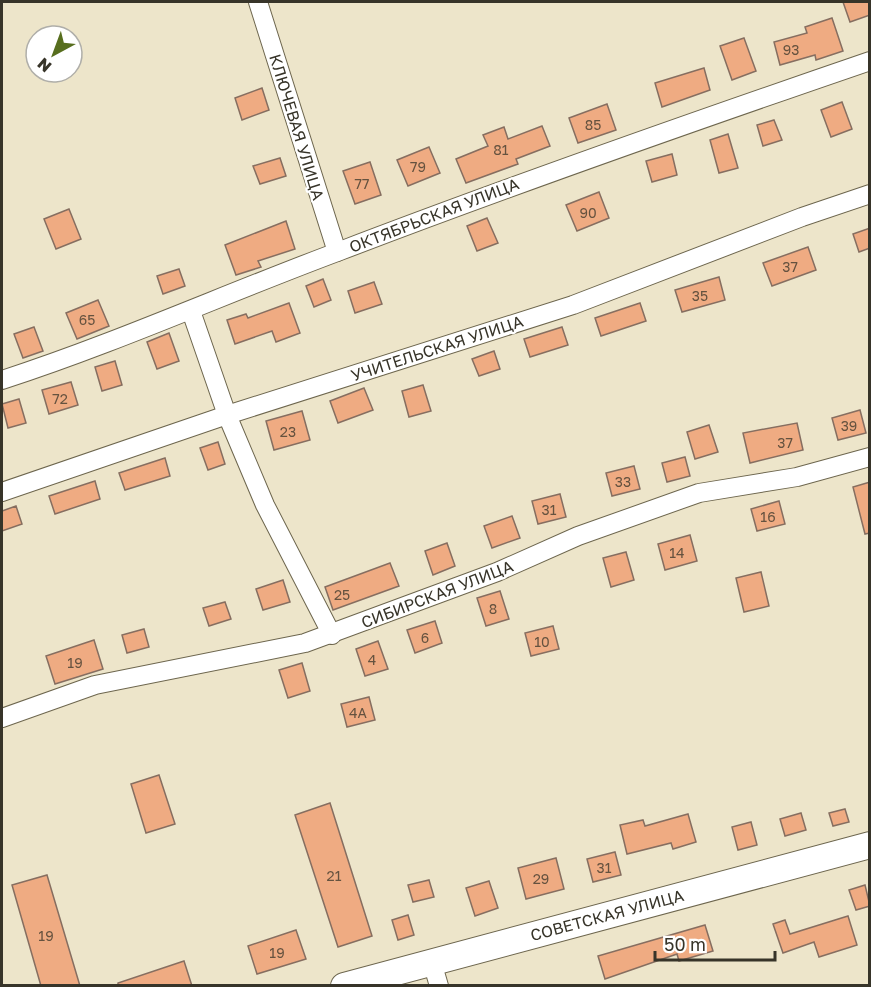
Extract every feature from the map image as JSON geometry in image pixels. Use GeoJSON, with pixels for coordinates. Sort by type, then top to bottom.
{"type":"FeatureCollection","features":[{"type":"Feature","properties":{"kind":"main road","name":"СОВЕТСКАЯ УЛИЦА"},"geometry":{"type":"LineString","coordinates":[[344,986],[435,974],[870,845]]}},
{"type":"Feature","properties":{"kind":"street","name":"КЛЮЧЕВАЯ УЛИЦА"},"geometry":{"type":"LineString","coordinates":[[258,2],[337,252]]}},
{"type":"Feature","properties":{"kind":"street","name":"ОКТЯБРЬСКАЯ УЛИЦА"},"geometry":{"type":"LineString","coordinates":[[2,380],[191,311],[337,252],[582,159],[870,61]]}},
{"type":"Feature","properties":{"kind":"street","name":"УЧИТЕЛЬСКАЯ УЛИЦА"},"geometry":{"type":"LineString","coordinates":[[2,492],[227,415],[573,305],[802,217],[870,194]]}},
{"type":"Feature","properties":{"kind":"street"},"geometry":{"type":"LineString","coordinates":[[191,311],[227,415],[265,505],[332,634]]}},
{"type":"Feature","properties":{"kind":"street","name":"СИБИРСКАЯ УЛИЦА"},"geometry":{"type":"LineString","coordinates":[[2,718],[95,685],[305,643],[497,572],[578,536],[699,493],[797,477],[870,457]]}},
{"type":"Feature","properties":{"kind":"building"},"geometry":{"type":"Polygon","coordinates":[[[843,2],[870,2],[870,15],[850,22],[843,2]]]}},
{"type":"Feature","properties":{"kind":"building"},"geometry":{"type":"Polygon","coordinates":[[[832,18],[843,51],[816,60],[815,55],[780,65],[774,42],[807,33],[805,27],[832,18]]]}},
{"type":"Feature","properties":{"kind":"building"},"geometry":{"type":"Polygon","coordinates":[[[744,38],[756,71],[732,80],[720,46],[744,38]]]}},
{"type":"Feature","properties":{"kind":"building"},"geometry":{"type":"Polygon","coordinates":[[[704,68],[710,90],[662,107],[655,83],[704,68]]]}},
{"type":"Feature","properties":{"kind":"building"},"geometry":{"type":"Polygon","coordinates":[[[262,88],[269,110],[242,120],[235,98],[262,88]]]}},
{"type":"Feature","properties":{"kind":"building"},"geometry":{"type":"Polygon","coordinates":[[[842,102],[852,129],[831,137],[821,110],[842,102]]]}},
{"type":"Feature","properties":{"kind":"building"},"geometry":{"type":"Polygon","coordinates":[[[607,104],[616,130],[578,143],[569,118],[607,104]]]}},
{"type":"Feature","properties":{"kind":"building"},"geometry":{"type":"Polygon","coordinates":[[[774,120],[782,140],[763,146],[757,125],[774,120]]]}},
{"type":"Feature","properties":{"kind":"building"},"geometry":{"type":"Polygon","coordinates":[[[542,126],[550,146],[516,159],[518,164],[466,183],[456,159],[488,146],[483,135],[504,127],[508,139],[542,126]]]}},
{"type":"Feature","properties":{"kind":"building"},"geometry":{"type":"Polygon","coordinates":[[[728,134],[738,168],[719,173],[710,140],[728,134]]]}},
{"type":"Feature","properties":{"kind":"building"},"geometry":{"type":"Polygon","coordinates":[[[429,147],[440,173],[408,186],[397,160],[429,147]]]}},
{"type":"Feature","properties":{"kind":"building"},"geometry":{"type":"Polygon","coordinates":[[[672,154],[677,175],[652,182],[646,161],[672,154]]]}},
{"type":"Feature","properties":{"kind":"building"},"geometry":{"type":"Polygon","coordinates":[[[280,158],[286,176],[260,184],[253,166],[280,158]]]}},
{"type":"Feature","properties":{"kind":"building"},"geometry":{"type":"Polygon","coordinates":[[[370,162],[381,195],[355,204],[343,171],[370,162]]]}},
{"type":"Feature","properties":{"kind":"building"},"geometry":{"type":"Polygon","coordinates":[[[599,192],[609,218],[577,231],[566,205],[599,192]]]}},
{"type":"Feature","properties":{"kind":"building"},"geometry":{"type":"Polygon","coordinates":[[[69,209],[81,239],[56,249],[44,219],[69,209]]]}},
{"type":"Feature","properties":{"kind":"building"},"geometry":{"type":"Polygon","coordinates":[[[487,218],[498,243],[477,251],[467,226],[487,218]]]}},
{"type":"Feature","properties":{"kind":"building"},"geometry":{"type":"Polygon","coordinates":[[[286,221],[295,249],[258,261],[261,267],[236,275],[225,245],[286,221]]]}},
{"type":"Feature","properties":{"kind":"building"},"geometry":{"type":"Polygon","coordinates":[[[870,228],[870,248],[859,252],[853,234],[870,228]]]}},
{"type":"Feature","properties":{"kind":"building"},"geometry":{"type":"Polygon","coordinates":[[[808,247],[816,270],[772,286],[763,263],[808,247]]]}},
{"type":"Feature","properties":{"kind":"building"},"geometry":{"type":"Polygon","coordinates":[[[179,269],[185,286],[163,294],[157,276],[179,269]]]}},
{"type":"Feature","properties":{"kind":"building"},"geometry":{"type":"Polygon","coordinates":[[[719,277],[725,300],[682,312],[675,290],[719,277]]]}},
{"type":"Feature","properties":{"kind":"building"},"geometry":{"type":"Polygon","coordinates":[[[323,279],[331,300],[314,307],[306,286],[323,279]]]}},
{"type":"Feature","properties":{"kind":"building"},"geometry":{"type":"Polygon","coordinates":[[[374,282],[382,304],[355,313],[348,291],[374,282]]]}},
{"type":"Feature","properties":{"kind":"building"},"geometry":{"type":"Polygon","coordinates":[[[98,300],[109,326],[77,339],[66,313],[98,300]]]}},
{"type":"Feature","properties":{"kind":"building"},"geometry":{"type":"Polygon","coordinates":[[[289,303],[300,333],[276,342],[272,331],[235,344],[227,320],[246,314],[248,318],[289,303]]]}},
{"type":"Feature","properties":{"kind":"building"},"geometry":{"type":"Polygon","coordinates":[[[640,303],[646,321],[601,336],[595,318],[640,303]]]}},
{"type":"Feature","properties":{"kind":"building"},"geometry":{"type":"Polygon","coordinates":[[[34,327],[43,351],[23,358],[14,334],[34,327]]]}},
{"type":"Feature","properties":{"kind":"building"},"geometry":{"type":"Polygon","coordinates":[[[562,327],[568,345],[530,357],[524,339],[562,327]]]}},
{"type":"Feature","properties":{"kind":"building"},"geometry":{"type":"Polygon","coordinates":[[[169,333],[179,361],[157,369],[147,342],[169,333]]]}},
{"type":"Feature","properties":{"kind":"building"},"geometry":{"type":"Polygon","coordinates":[[[494,351],[500,369],[479,376],[472,359],[494,351]]]}},
{"type":"Feature","properties":{"kind":"building"},"geometry":{"type":"Polygon","coordinates":[[[115,361],[122,385],[102,391],[95,367],[115,361]]]}},
{"type":"Feature","properties":{"kind":"building"},"geometry":{"type":"Polygon","coordinates":[[[71,382],[78,405],[49,414],[42,390],[71,382]]]}},
{"type":"Feature","properties":{"kind":"building"},"geometry":{"type":"Polygon","coordinates":[[[423,385],[431,411],[409,417],[402,391],[423,385]]]}},
{"type":"Feature","properties":{"kind":"building"},"geometry":{"type":"Polygon","coordinates":[[[364,388],[373,410],[338,423],[330,401],[364,388]]]}},
{"type":"Feature","properties":{"kind":"building"},"geometry":{"type":"Polygon","coordinates":[[[19,399],[26,423],[8,428],[2,404],[19,399]]]}},
{"type":"Feature","properties":{"kind":"building"},"geometry":{"type":"Polygon","coordinates":[[[860,410],[866,433],[838,440],[832,418],[860,410]]]}},
{"type":"Feature","properties":{"kind":"building"},"geometry":{"type":"Polygon","coordinates":[[[302,411],[310,440],[274,450],[266,421],[302,411]]]}},
{"type":"Feature","properties":{"kind":"building"},"geometry":{"type":"Polygon","coordinates":[[[797,423],[803,450],[750,463],[743,433],[797,423]]]}},
{"type":"Feature","properties":{"kind":"building"},"geometry":{"type":"Polygon","coordinates":[[[709,425],[718,452],[695,459],[687,432],[709,425]]]}},
{"type":"Feature","properties":{"kind":"building"},"geometry":{"type":"Polygon","coordinates":[[[218,442],[225,464],[208,470],[200,448],[218,442]]]}},
{"type":"Feature","properties":{"kind":"building"},"geometry":{"type":"Polygon","coordinates":[[[685,457],[690,476],[667,482],[662,463],[685,457]]]}},
{"type":"Feature","properties":{"kind":"building"},"geometry":{"type":"Polygon","coordinates":[[[165,458],[170,476],[125,490],[119,473],[165,458]]]}},
{"type":"Feature","properties":{"kind":"building"},"geometry":{"type":"Polygon","coordinates":[[[634,466],[640,489],[612,496],[606,473],[634,466]]]}},
{"type":"Feature","properties":{"kind":"building"},"geometry":{"type":"Polygon","coordinates":[[[95,481],[100,499],[55,514],[49,496],[95,481]]]}},
{"type":"Feature","properties":{"kind":"building"},"geometry":{"type":"Polygon","coordinates":[[[870,482],[870,533],[865,534],[853,487],[870,482]]]}},
{"type":"Feature","properties":{"kind":"building"},"geometry":{"type":"Polygon","coordinates":[[[560,494],[566,517],[538,524],[532,501],[560,494]]]}},
{"type":"Feature","properties":{"kind":"building"},"geometry":{"type":"Polygon","coordinates":[[[779,501],[785,524],[757,531],[751,509],[779,501]]]}},
{"type":"Feature","properties":{"kind":"building"},"geometry":{"type":"Polygon","coordinates":[[[16,506],[22,524],[2,531],[2,511],[16,506]]]}},
{"type":"Feature","properties":{"kind":"building"},"geometry":{"type":"Polygon","coordinates":[[[512,516],[520,538],[492,548],[484,526],[512,516]]]}},
{"type":"Feature","properties":{"kind":"building"},"geometry":{"type":"Polygon","coordinates":[[[690,535],[697,561],[665,570],[658,544],[690,535]]]}},
{"type":"Feature","properties":{"kind":"building"},"geometry":{"type":"Polygon","coordinates":[[[447,543],[455,566],[433,575],[425,551],[447,543]]]}},
{"type":"Feature","properties":{"kind":"building"},"geometry":{"type":"Polygon","coordinates":[[[626,552],[634,580],[611,587],[603,558],[626,552]]]}},
{"type":"Feature","properties":{"kind":"building"},"geometry":{"type":"Polygon","coordinates":[[[390,563],[399,586],[333,610],[325,587],[390,563]]]}},
{"type":"Feature","properties":{"kind":"building"},"geometry":{"type":"Polygon","coordinates":[[[761,572],[769,606],[744,612],[736,578],[761,572]]]}},
{"type":"Feature","properties":{"kind":"building"},"geometry":{"type":"Polygon","coordinates":[[[283,580],[290,602],[263,610],[256,589],[283,580]]]}},
{"type":"Feature","properties":{"kind":"building"},"geometry":{"type":"Polygon","coordinates":[[[500,591],[509,619],[486,626],[477,598],[500,591]]]}},
{"type":"Feature","properties":{"kind":"building"},"geometry":{"type":"Polygon","coordinates":[[[225,602],[231,619],[209,626],[203,608],[225,602]]]}},
{"type":"Feature","properties":{"kind":"building"},"geometry":{"type":"Polygon","coordinates":[[[435,621],[442,643],[415,653],[407,630],[435,621]]]}},
{"type":"Feature","properties":{"kind":"building"},"geometry":{"type":"Polygon","coordinates":[[[553,626],[559,649],[531,656],[525,633],[553,626]]]}},
{"type":"Feature","properties":{"kind":"building"},"geometry":{"type":"Polygon","coordinates":[[[144,629],[149,647],[127,653],[122,635],[144,629]]]}},
{"type":"Feature","properties":{"kind":"building"},"geometry":{"type":"Polygon","coordinates":[[[94,640],[103,669],[55,684],[46,656],[94,640]]]}},
{"type":"Feature","properties":{"kind":"building"},"geometry":{"type":"Polygon","coordinates":[[[378,641],[388,669],[365,676],[356,649],[378,641]]]}},
{"type":"Feature","properties":{"kind":"building"},"geometry":{"type":"Polygon","coordinates":[[[302,663],[310,691],[288,698],[279,670],[302,663]]]}},
{"type":"Feature","properties":{"kind":"building"},"geometry":{"type":"Polygon","coordinates":[[[369,697],[375,720],[347,727],[341,704],[369,697]]]}},
{"type":"Feature","properties":{"kind":"building"},"geometry":{"type":"Polygon","coordinates":[[[159,775],[175,824],[146,833],[131,784],[159,775]]]}},
{"type":"Feature","properties":{"kind":"building"},"geometry":{"type":"Polygon","coordinates":[[[330,803],[372,936],[338,947],[295,815],[330,803]]]}},
{"type":"Feature","properties":{"kind":"building"},"geometry":{"type":"Polygon","coordinates":[[[845,809],[849,822],[833,826],[829,813],[845,809]]]}},
{"type":"Feature","properties":{"kind":"building"},"geometry":{"type":"Polygon","coordinates":[[[801,813],[806,830],[785,836],[780,819],[801,813]]]}},
{"type":"Feature","properties":{"kind":"building"},"geometry":{"type":"Polygon","coordinates":[[[688,814],[696,842],[673,849],[671,843],[627,854],[620,825],[643,820],[645,826],[688,814]]]}},
{"type":"Feature","properties":{"kind":"building"},"geometry":{"type":"Polygon","coordinates":[[[751,822],[757,845],[738,850],[732,827],[751,822]]]}},
{"type":"Feature","properties":{"kind":"building"},"geometry":{"type":"Polygon","coordinates":[[[615,852],[621,875],[593,882],[587,859],[615,852]]]}},
{"type":"Feature","properties":{"kind":"building"},"geometry":{"type":"Polygon","coordinates":[[[556,858],[564,889],[526,899],[518,868],[556,858]]]}},
{"type":"Feature","properties":{"kind":"building"},"geometry":{"type":"Polygon","coordinates":[[[47,875],[80,986],[41,986],[12,885],[47,875]]]}},
{"type":"Feature","properties":{"kind":"building"},"geometry":{"type":"Polygon","coordinates":[[[429,880],[434,897],[413,902],[408,885],[429,880]]]}},
{"type":"Feature","properties":{"kind":"building"},"geometry":{"type":"Polygon","coordinates":[[[489,881],[498,908],[475,916],[466,888],[489,881]]]}},
{"type":"Feature","properties":{"kind":"building"},"geometry":{"type":"Polygon","coordinates":[[[865,885],[870,906],[856,910],[849,890],[865,885]]]}},
{"type":"Feature","properties":{"kind":"building"},"geometry":{"type":"Polygon","coordinates":[[[408,915],[414,935],[398,940],[392,920],[408,915]]]}},
{"type":"Feature","properties":{"kind":"building"},"geometry":{"type":"Polygon","coordinates":[[[848,916],[857,945],[819,957],[814,942],[783,953],[773,924],[785,920],[790,934],[848,916]]]}},
{"type":"Feature","properties":{"kind":"building"},"geometry":{"type":"Polygon","coordinates":[[[705,925],[713,951],[679,961],[677,954],[605,979],[598,956],[705,925]]]}},
{"type":"Feature","properties":{"kind":"building"},"geometry":{"type":"Polygon","coordinates":[[[296,930],[306,959],[257,974],[248,946],[296,930]]]}},
{"type":"Feature","properties":{"kind":"building"},"geometry":{"type":"Polygon","coordinates":[[[184,961],[192,986],[118,986],[118,983],[184,961]]]}}]}
